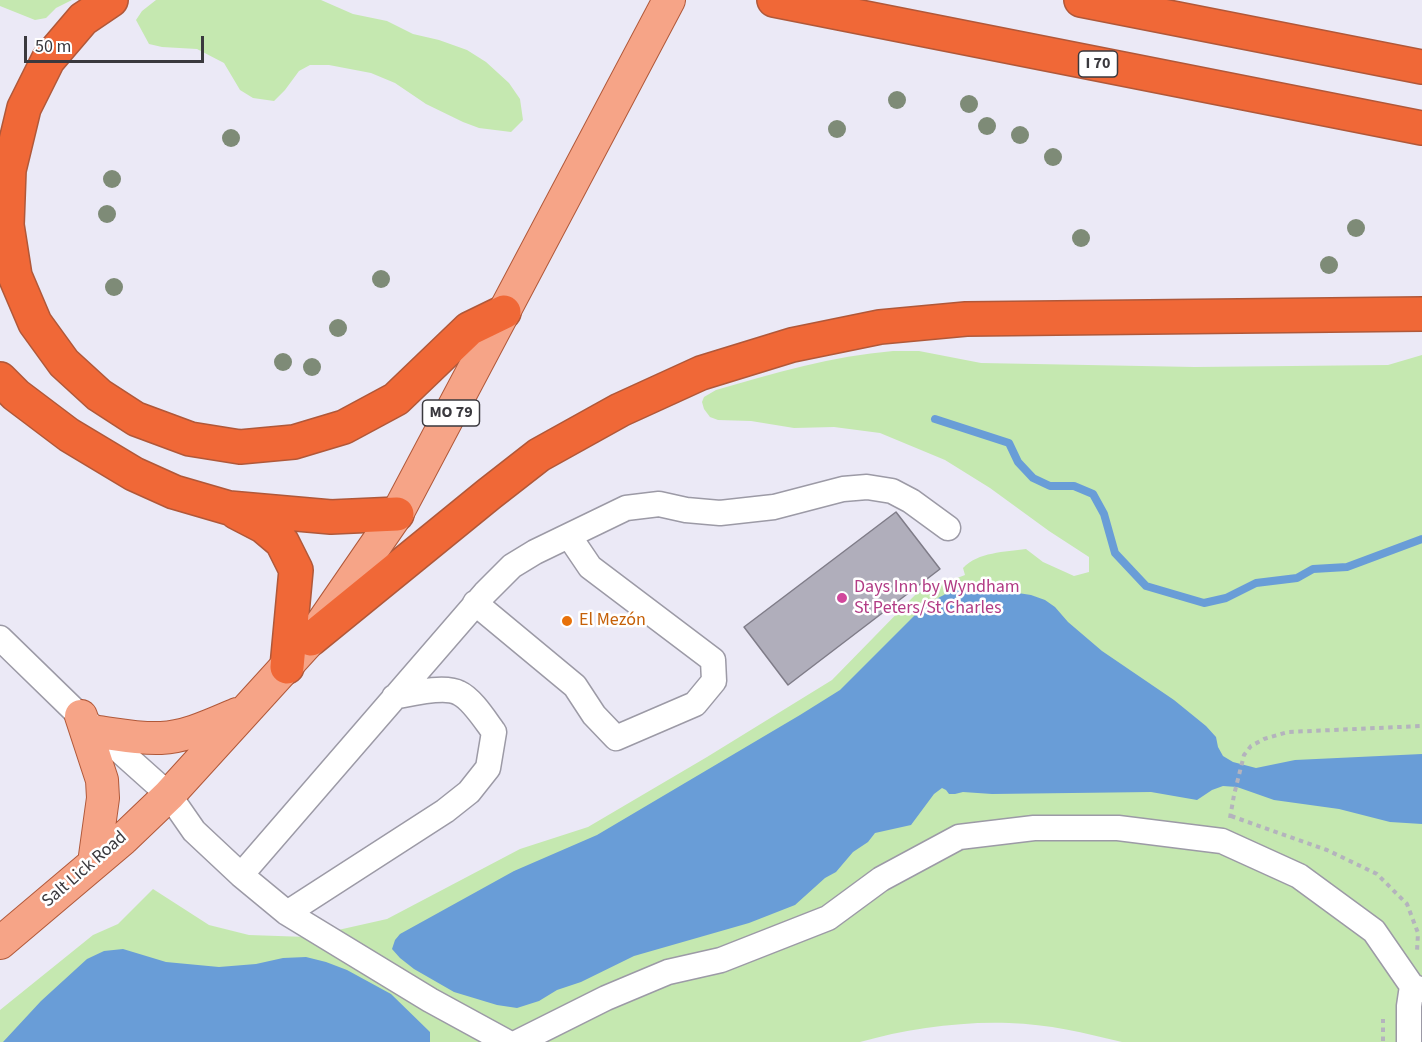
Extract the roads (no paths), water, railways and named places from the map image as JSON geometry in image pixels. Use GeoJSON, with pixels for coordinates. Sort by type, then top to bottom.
{"type":"FeatureCollection","features":[{"type":"Feature","properties":{"kind":"highway"},"geometry":{"type":"LineString","coordinates":[[111,0],[83,19],[48,60],[24,108],[9,170],[7,225],[15,276],[35,323],[64,363],[99,395],[136,418],[190,439],[240,447],[294,442],[344,427],[396,399],[469,329],[504,312]]}},
{"type":"Feature","properties":{"kind":"highway","name":"I 70"},"geometry":{"type":"LineString","coordinates":[[774,0],[1422,128]]}},
{"type":"Feature","properties":{"kind":"highway"},"geometry":{"type":"LineString","coordinates":[[1081,0],[1422,67]]}},
{"type":"Feature","properties":{"kind":"highway"},"geometry":{"type":"LineString","coordinates":[[311,639],[539,455],[620,410],[701,373],[792,345],[880,327],[966,319],[1422,314]]}},
{"type":"Feature","properties":{"kind":"highway"},"geometry":{"type":"LineString","coordinates":[[0,379],[16,395],[69,435],[134,474],[174,492],[229,508],[331,517],[397,514]]}},
{"type":"Feature","properties":{"kind":"highway"},"geometry":{"type":"LineString","coordinates":[[229,508],[263,526],[282,542],[296,570],[287,667]]}},
{"type":"Feature","properties":{"kind":"main road","name":"MO 79"},"geometry":{"type":"LineString","coordinates":[[169,795],[311,639],[397,514],[669,0]]}},
{"type":"Feature","properties":{"kind":"main road"},"geometry":{"type":"LineString","coordinates":[[94,863],[103,798],[102,780],[90,724],[144,738],[175,736],[244,712]]}},
{"type":"Feature","properties":{"kind":"main road","name":"Salt Lick Road"},"geometry":{"type":"LineString","coordinates":[[0,943],[169,795]]}},
{"type":"Feature","properties":{"kind":"street"},"geometry":{"type":"LineString","coordinates":[[241,875],[476,603],[512,566],[626,508],[659,504],[686,510],[720,513],[774,507],[843,489],[867,487],[892,491],[911,501],[948,528]]}},
{"type":"Feature","properties":{"kind":"street"},"geometry":{"type":"LineString","coordinates":[[476,603],[574,686],[594,715],[616,738],[695,704],[714,681],[713,660],[590,567],[569,536]]}},
{"type":"Feature","properties":{"kind":"street"},"geometry":{"type":"LineString","coordinates":[[0,638],[169,795],[194,831],[241,875],[287,913],[430,1000],[507,1042]]}},
{"type":"Feature","properties":{"kind":"street"},"geometry":{"type":"LineString","coordinates":[[287,913],[444,811],[469,792],[488,768],[494,732],[477,709],[459,693],[429,690],[394,697]]}},
{"type":"Feature","properties":{"kind":"street"},"geometry":{"type":"LineString","coordinates":[[518,1042],[606,998],[668,972],[721,960],[828,918],[881,879],[959,837],[1034,828],[1118,828],[1222,842],[1299,876],[1374,931],[1417,988],[1409,1006],[1409,1042]]}},
{"type":"Feature","properties":{"kind":"water"},"geometry":{"type":"Polygon","coordinates":[[[961,589],[1005,591],[1031,595],[1045,600],[1102,651],[1174,700],[1206,726],[1216,737],[1223,756],[1233,762],[1256,768],[1295,760],[1422,754],[1422,824],[1390,822],[1339,809],[1274,800],[1237,787],[1223,786],[1197,800],[1151,792],[992,794],[963,792],[949,794],[942,788],[934,794],[911,825],[875,833],[868,842],[853,852],[836,872],[825,878],[795,905],[749,923],[634,956],[581,982],[557,990],[539,1001],[517,1008],[497,1005],[454,992],[414,969],[392,949],[400,934],[514,871],[597,835],[840,690],[927,603],[961,589]]]}},
{"type":"Feature","properties":{"kind":"water"},"geometry":{"type":"Polygon","coordinates":[[[123,949],[166,962],[219,967],[256,964],[283,958],[306,957],[326,962],[347,970],[391,994],[430,1032],[430,1042],[3,1042],[41,1001],[87,959],[104,951],[123,949]]]}},
{"type":"Feature","properties":{"kind":"waterway"},"geometry":{"type":"LineString","coordinates":[[935,419],[1009,443],[1018,462],[1033,478],[1050,486],[1074,486],[1093,494],[1104,514],[1115,553],[1146,586],[1204,603],[1226,598],[1256,583],[1297,578],[1313,569],[1347,567],[1422,539]]}},
{"type":"Feature","properties":{"kind":"place","name":"Days Inn by Wyndham St Peters/St Charles"},"geometry":{"type":"Point","coordinates":[842,598]}},
{"type":"Feature","properties":{"kind":"place","name":"El Mezón"},"geometry":{"type":"Point","coordinates":[567,621]}}]}
